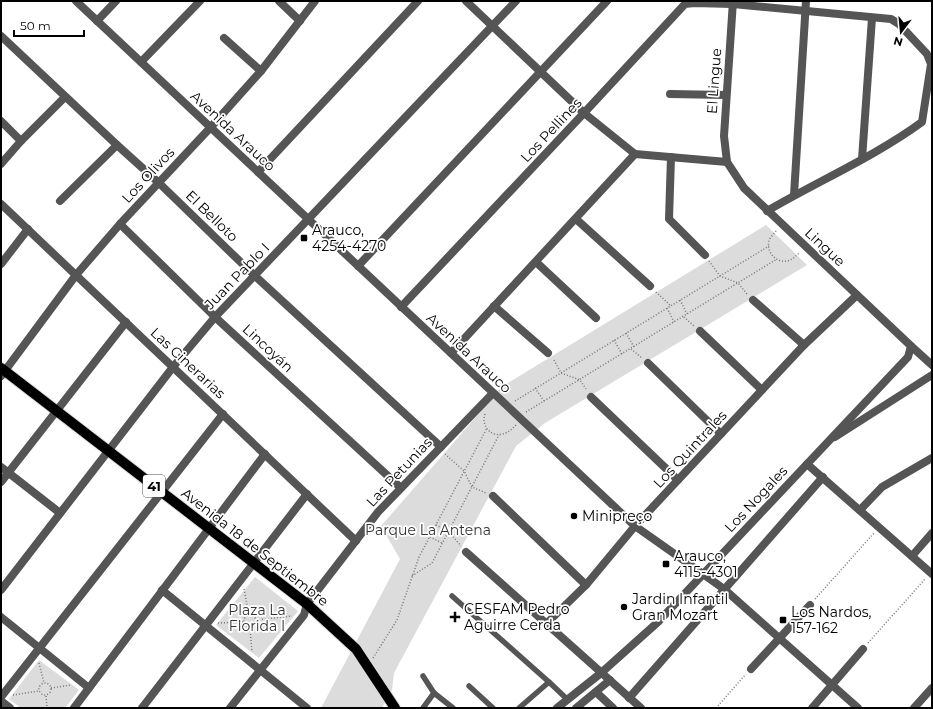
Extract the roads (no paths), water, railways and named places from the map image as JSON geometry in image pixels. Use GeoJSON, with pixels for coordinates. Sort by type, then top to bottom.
{"type":"FeatureCollection","features":[{"type":"Feature","properties":{"kind":"main road","name":"Avenida 18 de Septiembre"},"geometry":{"type":"LineString","coordinates":[[2,372],[56,411],[307,604],[356,649],[395,708]]}},
{"type":"Feature","properties":{"kind":"street","name":"Avenida Arauco"},"geometry":{"type":"LineString","coordinates":[[76,1],[635,526],[724,589],[858,708]]}},
{"type":"Feature","properties":{"kind":"street"},"geometry":{"type":"LineString","coordinates":[[97,21],[116,1]]}},
{"type":"Feature","properties":{"kind":"street"},"geometry":{"type":"LineString","coordinates":[[141,62],[200,1]]}},
{"type":"Feature","properties":{"kind":"street"},"geometry":{"type":"LineString","coordinates":[[279,1],[300,21]]}},
{"type":"Feature","properties":{"kind":"street","name":"Los Olivos"},"geometry":{"type":"LineString","coordinates":[[2,372],[76,275],[158,182],[210,128],[261,71],[315,1]]}},
{"type":"Feature","properties":{"kind":"street"},"geometry":{"type":"LineString","coordinates":[[258,172],[418,1]]}},
{"type":"Feature","properties":{"kind":"street"},"geometry":{"type":"LineString","coordinates":[[466,1],[584,113],[635,154],[727,162]]}},
{"type":"Feature","properties":{"kind":"street","name":"Juan Pablo I"},"geometry":{"type":"LineString","coordinates":[[1,590],[173,367],[215,317],[516,1]]}},
{"type":"Feature","properties":{"kind":"street"},"geometry":{"type":"LineString","coordinates":[[358,266],[607,1]]}},
{"type":"Feature","properties":{"kind":"street"},"geometry":{"type":"LineString","coordinates":[[794,195],[806,1]]}},
{"type":"Feature","properties":{"kind":"street","name":"Los Pellines"},"geometry":{"type":"LineString","coordinates":[[401,306],[685,4],[733,3],[805,12],[891,20],[900,24],[927,54],[931,64],[922,122],[862,159],[767,211]]}},
{"type":"Feature","properties":{"kind":"street","name":"El Lingue"},"geometry":{"type":"LineString","coordinates":[[727,162],[724,136],[733,3]]}},
{"type":"Feature","properties":{"kind":"street"},"geometry":{"type":"LineString","coordinates":[[862,159],[872,18]]}},
{"type":"Feature","properties":{"kind":"street","name":"El Belloto"},"geometry":{"type":"LineString","coordinates":[[1,36],[440,448]]}},
{"type":"Feature","properties":{"kind":"street"},"geometry":{"type":"LineString","coordinates":[[224,38],[261,71]]}},
{"type":"Feature","properties":{"kind":"street"},"geometry":{"type":"LineString","coordinates":[[670,94],[726,95]]}},
{"type":"Feature","properties":{"kind":"street"},"geometry":{"type":"LineString","coordinates":[[1,164],[21,141],[65,97]]}},
{"type":"Feature","properties":{"kind":"street"},"geometry":{"type":"LineString","coordinates":[[1,121],[21,141]]}},
{"type":"Feature","properties":{"kind":"street"},"geometry":{"type":"LineString","coordinates":[[60,201],[117,145]]}},
{"type":"Feature","properties":{"kind":"street"},"geometry":{"type":"LineString","coordinates":[[451,353],[635,154]]}},
{"type":"Feature","properties":{"kind":"street"},"geometry":{"type":"LineString","coordinates":[[672,157],[669,220],[705,255]]}},
{"type":"Feature","properties":{"kind":"street","name":"Lingue"},"geometry":{"type":"LineString","coordinates":[[727,162],[744,188],[767,211],[856,295],[910,349],[932,365]]}},
{"type":"Feature","properties":{"kind":"street","name":"Las Cinerarias"},"geometry":{"type":"LineString","coordinates":[[1,204],[356,541]]}},
{"type":"Feature","properties":{"kind":"street"},"geometry":{"type":"LineString","coordinates":[[576,219],[650,286]]}},
{"type":"Feature","properties":{"kind":"street","name":"Lincoyán"},"geometry":{"type":"LineString","coordinates":[[120,224],[215,317],[401,488]]}},
{"type":"Feature","properties":{"kind":"street"},"geometry":{"type":"LineString","coordinates":[[1,264],[28,230]]}},
{"type":"Feature","properties":{"kind":"street"},"geometry":{"type":"LineString","coordinates":[[536,262],[596,318]]}},
{"type":"Feature","properties":{"kind":"street","name":"Los Quintrales"},"geometry":{"type":"LineString","coordinates":[[546,624],[586,585],[635,526],[720,434],[804,345],[856,295]]}},
{"type":"Feature","properties":{"kind":"street"},"geometry":{"type":"LineString","coordinates":[[753,300],[804,345]]}},
{"type":"Feature","properties":{"kind":"street"},"geometry":{"type":"LineString","coordinates":[[494,306],[548,353]]}},
{"type":"Feature","properties":{"kind":"street"},"geometry":{"type":"LineString","coordinates":[[1,482],[126,322]]}},
{"type":"Feature","properties":{"kind":"street"},"geometry":{"type":"LineString","coordinates":[[700,331],[762,390]]}},
{"type":"Feature","properties":{"kind":"street","name":"Los Nogales"},"geometry":{"type":"LineString","coordinates":[[557,708],[601,673],[658,622],[908,357],[910,349]]}},
{"type":"Feature","properties":{"kind":"street"},"geometry":{"type":"LineString","coordinates":[[648,363],[720,434]]}},
{"type":"Feature","properties":{"kind":"street","name":"Los Nogales"},"geometry":{"type":"LineString","coordinates":[[829,441],[932,375]]}},
{"type":"Feature","properties":{"kind":"street","name":"Las Petunias"},"geometry":{"type":"LineString","coordinates":[[230,708],[304,615],[307,604],[378,512],[493,393]]}},
{"type":"Feature","properties":{"kind":"street"},"geometry":{"type":"LineString","coordinates":[[591,397],[678,480]]}},
{"type":"Feature","properties":{"kind":"street"},"geometry":{"type":"LineString","coordinates":[[1,697],[223,414]]}},
{"type":"Feature","properties":{"kind":"street"},"geometry":{"type":"LineString","coordinates":[[74,708],[87,686],[265,454]]}},
{"type":"Feature","properties":{"kind":"street"},"geometry":{"type":"LineString","coordinates":[[860,510],[882,487],[932,458]]}},
{"type":"Feature","properties":{"kind":"street"},"geometry":{"type":"LineString","coordinates":[[807,464],[931,574]]}},
{"type":"Feature","properties":{"kind":"street"},"geometry":{"type":"LineString","coordinates":[[1,467],[60,513]]}},
{"type":"Feature","properties":{"kind":"street"},"geometry":{"type":"LineString","coordinates":[[629,698],[823,477]]}},
{"type":"Feature","properties":{"kind":"street"},"geometry":{"type":"LineString","coordinates":[[142,708],[307,494]]}},
{"type":"Feature","properties":{"kind":"street"},"geometry":{"type":"LineString","coordinates":[[493,496],[586,585]]}},
{"type":"Feature","properties":{"kind":"street"},"geometry":{"type":"LineString","coordinates":[[912,556],[932,533]]}},
{"type":"Feature","properties":{"kind":"street"},"geometry":{"type":"LineString","coordinates":[[466,552],[641,708]]}},
{"type":"Feature","properties":{"kind":"street"},"geometry":{"type":"LineString","coordinates":[[162,590],[206,624],[307,708]]}},
{"type":"Feature","properties":{"kind":"street"},"geometry":{"type":"LineString","coordinates":[[751,668],[810,605]]}},
{"type":"Feature","properties":{"kind":"street"},"geometry":{"type":"LineString","coordinates":[[1,617],[38,649],[87,686]]}},
{"type":"Feature","properties":{"kind":"street"},"geometry":{"type":"LineString","coordinates":[[812,708],[863,649]]}},
{"type":"Feature","properties":{"kind":"street"},"geometry":{"type":"LineString","coordinates":[[576,708],[610,680]]}},
{"type":"Feature","properties":{"kind":"street"},"geometry":{"type":"LineString","coordinates":[[914,708],[932,688]]}},
{"type":"Feature","properties":{"kind":"street"},"geometry":{"type":"LineString","coordinates":[[596,692],[613,708]]}},
{"type":"Feature","properties":{"kind":"street"},"geometry":{"type":"LineString","coordinates":[[1,701],[10,708]]}},
{"type":"Feature","properties":{"kind":"lane"},"geometry":{"type":"LineString","coordinates":[[452,596],[568,700]]}},
{"type":"Feature","properties":{"kind":"lane"},"geometry":{"type":"LineString","coordinates":[[423,676],[434,693],[453,708]]}},
{"type":"Feature","properties":{"kind":"lane"},"geometry":{"type":"LineString","coordinates":[[519,708],[549,682]]}},
{"type":"Feature","properties":{"kind":"lane"},"geometry":{"type":"LineString","coordinates":[[469,686],[493,708]]}},
{"type":"Feature","properties":{"kind":"lane"},"geometry":{"type":"LineString","coordinates":[[423,708],[434,693]]}},
{"type":"Feature","properties":{"kind":"place","name":"Arauco, 4254-4270"},"geometry":{"type":"Point","coordinates":[304,238]}},
{"type":"Feature","properties":{"kind":"place","name":"Minipreço"},"geometry":{"type":"Point","coordinates":[574,516]}},
{"type":"Feature","properties":{"kind":"place","name":"Arauco, 4115-4301"},"geometry":{"type":"Point","coordinates":[666,564]}},
{"type":"Feature","properties":{"kind":"place","name":"Jardin Infantil Gran Mozart"},"geometry":{"type":"Point","coordinates":[624,607]}},
{"type":"Feature","properties":{"kind":"place","name":"CESFAM Pedro Aguirre Cerda"},"geometry":{"type":"Point","coordinates":[455,617]}},
{"type":"Feature","properties":{"kind":"place","name":"Los Nardos, 157-162"},"geometry":{"type":"Point","coordinates":[783,620]}},
{"type":"Feature","properties":{"kind":"park label","name":"Parque La Antena"},"geometry":{"type":"Point","coordinates":[428,530]}},
{"type":"Feature","properties":{"kind":"park label","name":"Plaza La Florida I"},"geometry":{"type":"Point","coordinates":[257,618]}}]}
